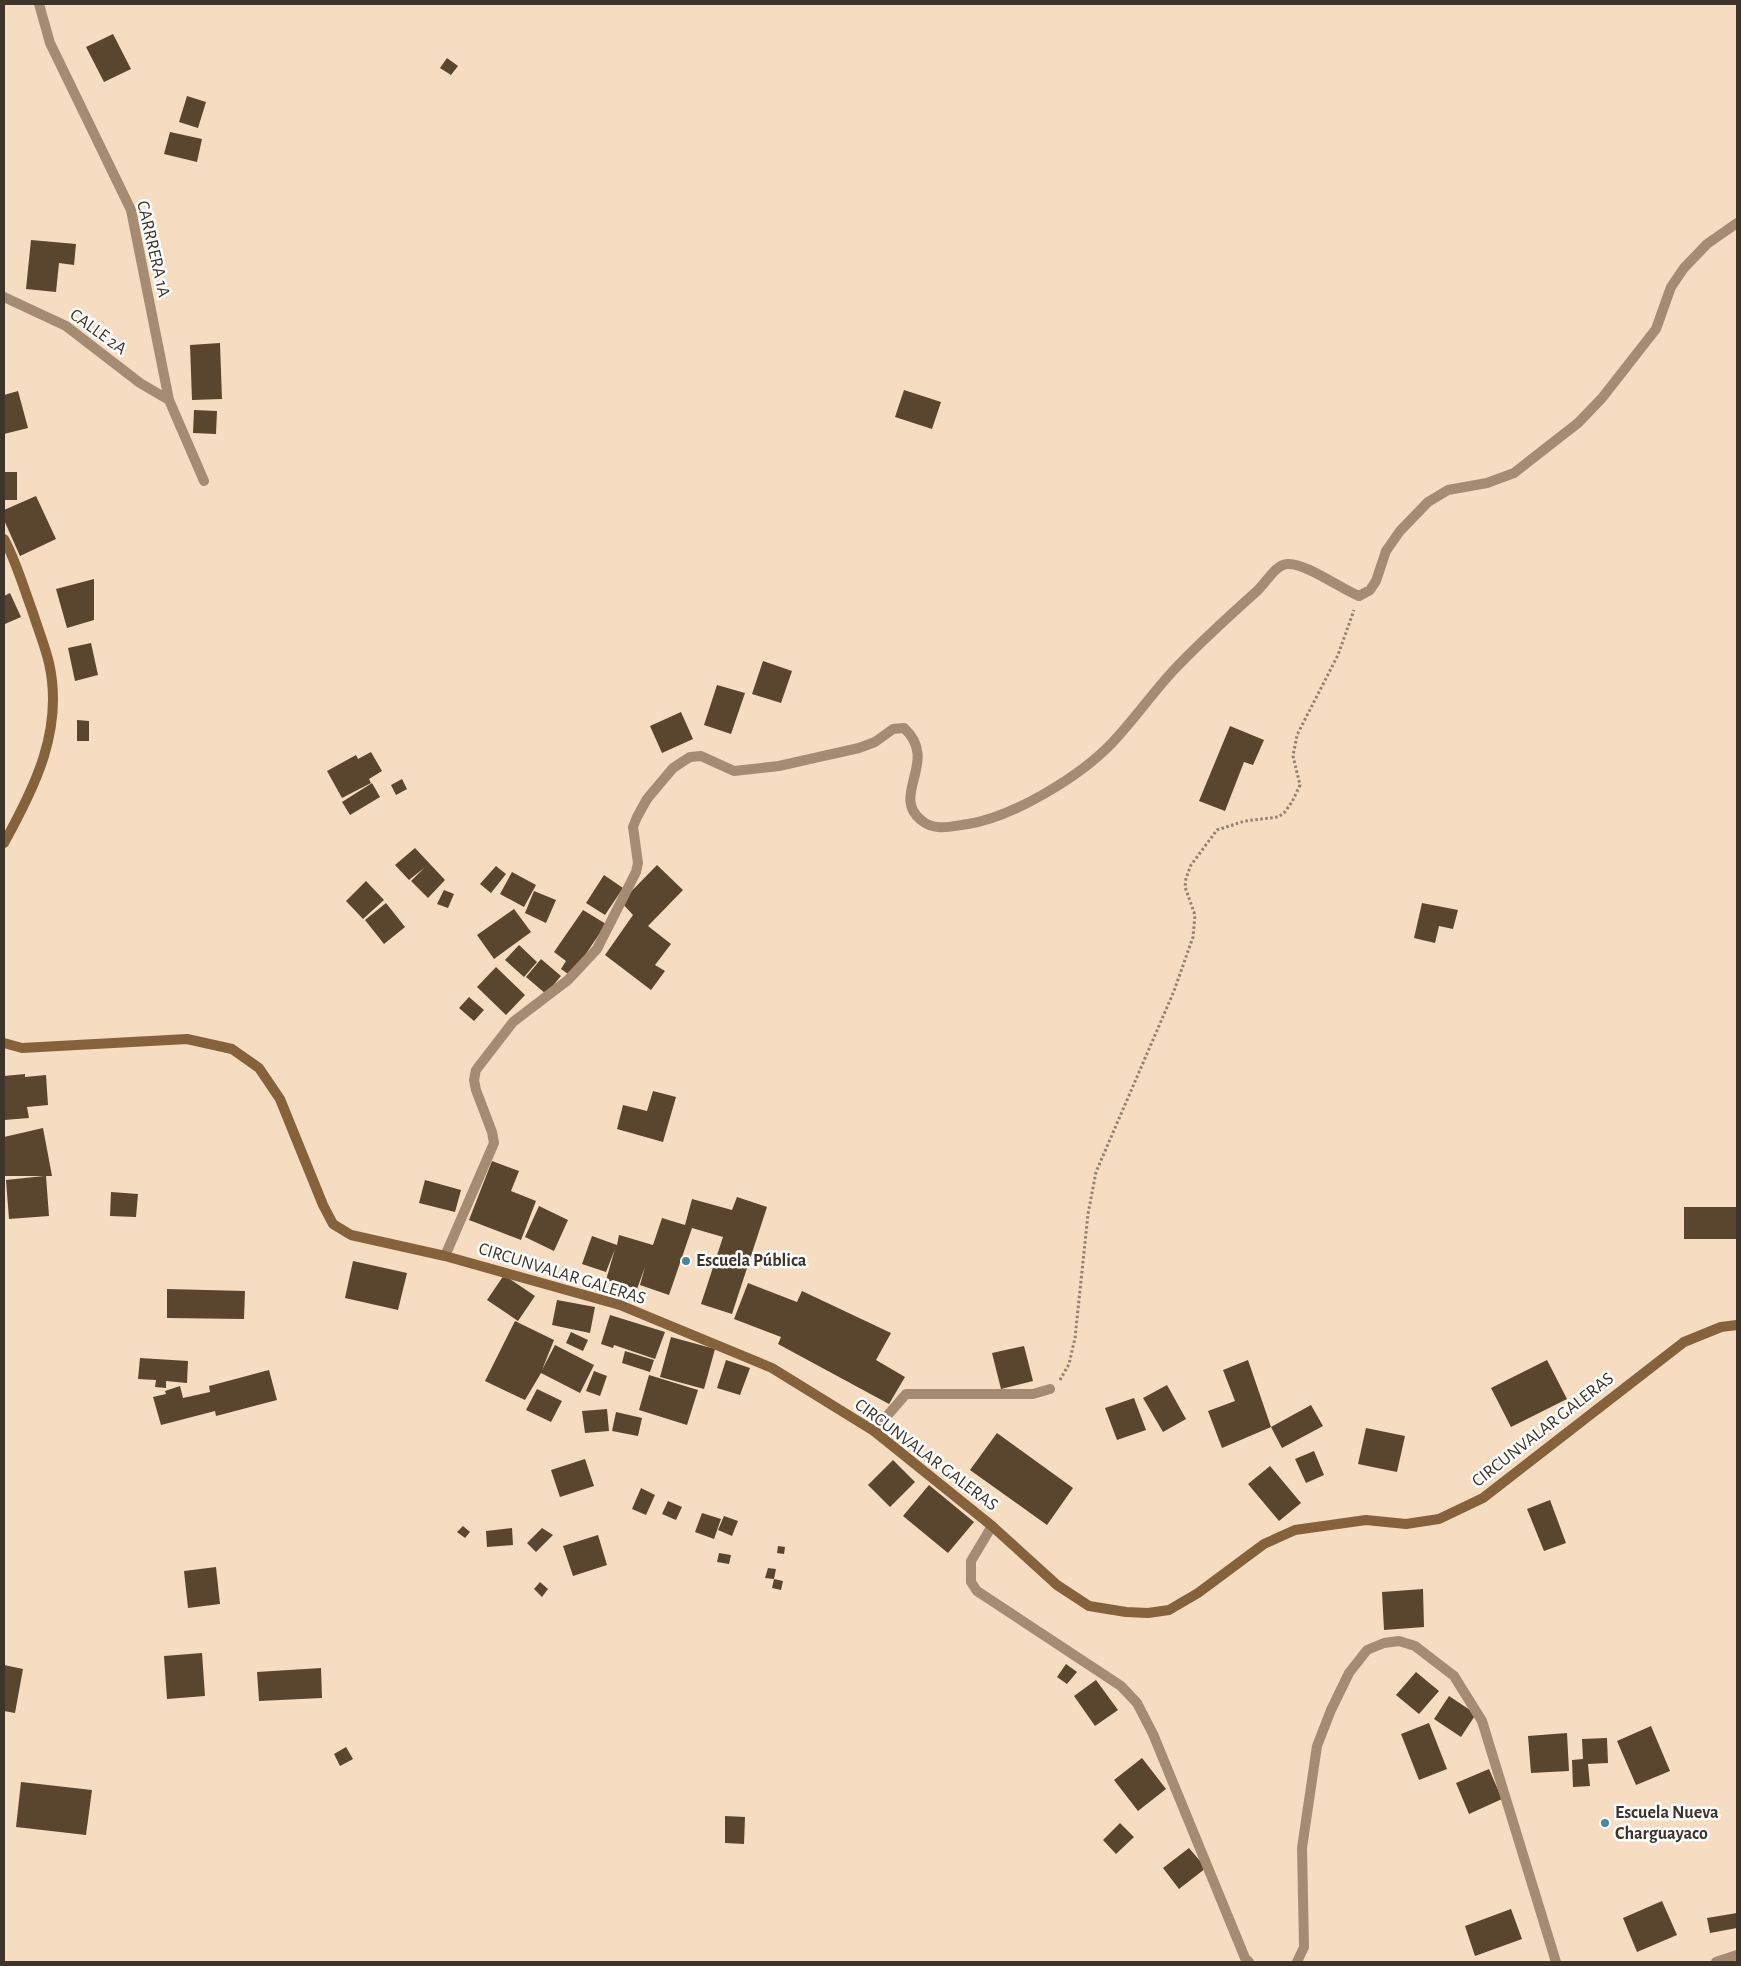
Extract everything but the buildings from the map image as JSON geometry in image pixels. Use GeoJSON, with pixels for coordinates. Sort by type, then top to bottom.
{"type":"FeatureCollection","features":[{"type":"Feature","properties":{"kind":"main road"},"geometry":{"type":"LineString","coordinates":[[4,538],[46,654],[53,689],[52,712],[44,761],[28,800],[4,843]]}},
{"type":"Feature","properties":{"kind":"main road","name":"CIRCUNVALAR GALERAS"},"geometry":{"type":"LineString","coordinates":[[4,1043],[22,1048],[187,1039],[232,1049],[259,1068],[280,1099],[322,1205],[333,1224],[351,1235],[445,1256],[620,1305],[772,1368],[874,1431],[992,1526],[1057,1585],[1089,1606],[1126,1612],[1148,1613],[1169,1610],[1198,1592],[1264,1544],[1295,1530],[1366,1520],[1406,1524],[1439,1520],[1483,1498],[1684,1342],[1721,1327],[1737,1325]]}},
{"type":"Feature","properties":{"kind":"street","name":"CARRRERA 1A"},"geometry":{"type":"LineString","coordinates":[[38,4],[50,43],[131,210],[169,400],[204,481]]}},
{"type":"Feature","properties":{"kind":"street"},"geometry":{"type":"LineString","coordinates":[[445,1256],[494,1143],[492,1132],[476,1090],[474,1080],[476,1070],[513,1022],[568,980],[598,949],[636,872],[638,863],[633,833],[637,817],[647,799],[673,768],[690,757],[701,756],[734,771],[779,766],[858,748],[875,742],[892,729],[904,728],[914,736],[919,748],[910,795],[913,810],[920,820],[934,828],[984,821],[1045,794],[1111,744],[1174,670],[1264,585],[1279,567],[1293,564],[1321,575],[1341,588],[1359,596],[1370,590],[1376,581],[1386,551],[1400,531],[1428,502],[1448,490],[1487,483],[1508,476],[1546,450],[1578,423],[1602,398],[1656,328],[1668,293],[1684,268],[1707,244],[1737,223]]}},
{"type":"Feature","properties":{"kind":"street","name":"CALLE 2A"},"geometry":{"type":"LineString","coordinates":[[4,297],[66,326],[140,383],[169,400]]}},
{"type":"Feature","properties":{"kind":"street"},"geometry":{"type":"LineString","coordinates":[[874,1431],[906,1394],[1033,1394],[1050,1389]]}},
{"type":"Feature","properties":{"kind":"street"},"geometry":{"type":"LineString","coordinates":[[992,1526],[971,1561],[970,1582],[977,1591],[1121,1686],[1137,1703],[1153,1734],[1249,1962]]}},
{"type":"Feature","properties":{"kind":"street"},"geometry":{"type":"LineString","coordinates":[[1297,1962],[1304,1947],[1302,1848],[1317,1746],[1331,1710],[1349,1673],[1367,1650],[1384,1643],[1399,1641],[1415,1646],[1454,1676],[1482,1721],[1556,1962]]}},
{"type":"Feature","properties":{"kind":"street"},"geometry":{"type":"LineString","coordinates":[[1716,1962],[1737,1955]]}},
{"type":"Feature","properties":{"kind":"path"},"geometry":{"type":"LineString","coordinates":[[1050,1389],[1063,1376],[1069,1364],[1075,1338],[1088,1214],[1096,1172],[1174,991],[1193,937],[1195,915],[1185,886],[1186,878],[1191,866],[1217,830],[1244,821],[1278,817],[1284,813],[1292,802],[1300,785],[1293,756],[1297,734],[1338,655],[1359,596]]}},
{"type":"Feature","properties":{"kind":"place","name":"Escuela Pública"},"geometry":{"type":"Point","coordinates":[686,1261]}},
{"type":"Feature","properties":{"kind":"place","name":"Escuela Nueva Charguayaco"},"geometry":{"type":"Point","coordinates":[1605,1823]}}]}
